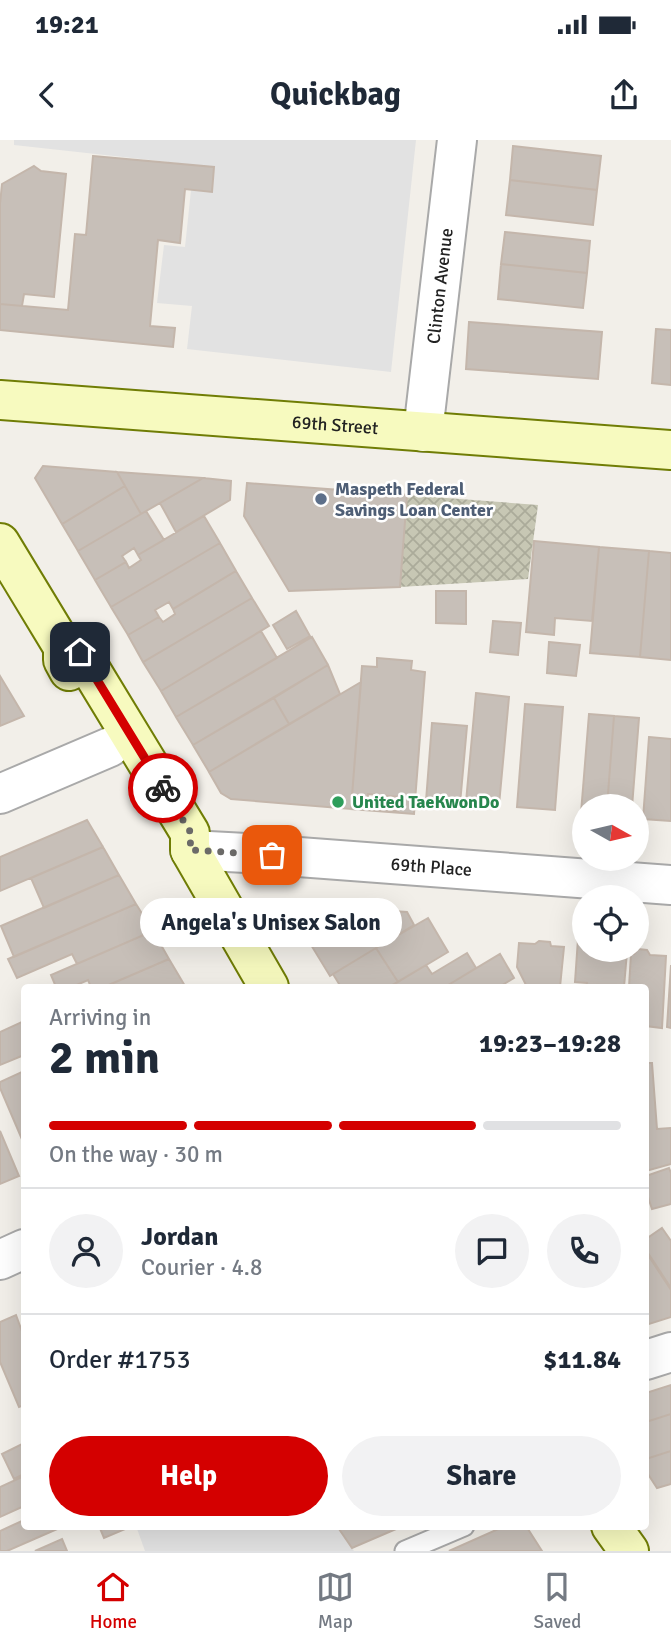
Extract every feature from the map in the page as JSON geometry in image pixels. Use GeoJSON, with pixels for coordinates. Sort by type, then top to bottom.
{"type":"FeatureCollection","features":[{"type":"Feature","properties":{"kind":"main road","name":"69th Street"},"geometry":{"type":"LineString","coordinates":[[0,400],[671,450]]}},
{"type":"Feature","properties":{"kind":"main road"},"geometry":{"type":"LineString","coordinates":[[0,543],[63,647],[62,660],[110,747],[174,849],[190,850]]}},
{"type":"Feature","properties":{"kind":"main road"},"geometry":{"type":"LineString","coordinates":[[63,647],[80,652],[191,833],[190,850],[267,984]]}},
{"type":"Feature","properties":{"kind":"main road"},"geometry":{"type":"LineString","coordinates":[[614,1530],[629,1551]]}},
{"type":"Feature","properties":{"kind":"street","name":"Clinton Avenue"},"geometry":{"type":"LineString","coordinates":[[423,432],[457,140]]}},
{"type":"Feature","properties":{"kind":"street"},"geometry":{"type":"LineString","coordinates":[[0,794],[110,747]]}},
{"type":"Feature","properties":{"kind":"street","name":"69th Place"},"geometry":{"type":"LineString","coordinates":[[190,850],[671,885]]}},
{"type":"Feature","properties":{"kind":"street"},"geometry":{"type":"LineString","coordinates":[[0,1260],[21,1251]]}},
{"type":"Feature","properties":{"kind":"street"},"geometry":{"type":"LineString","coordinates":[[649,1359],[671,1352]]}},
{"type":"Feature","properties":{"kind":"lane"},"geometry":{"type":"LineString","coordinates":[[405,1551],[455,1530]]}},
{"type":"Feature","properties":{"kind":"shaded area"},"geometry":{"type":"Polygon","coordinates":[[[14,140],[416,140],[391,372],[187,349],[192,306],[157,303],[164,245],[185,247],[191,190],[212,192],[214,167],[14,145],[14,140]]]}},
{"type":"Feature","properties":{"kind":"shaded area"},"geometry":{"type":"Polygon","coordinates":[[[407,495],[538,505],[528,579],[400,587],[407,495]]]}},
{"type":"Feature","properties":{"kind":"shaded area"},"geometry":{"type":"Polygon","coordinates":[[[137,1530],[340,1530],[354,1551],[145,1551],[137,1530]]]}},
{"type":"Feature","properties":{"kind":"building"},"geometry":{"type":"Polygon","coordinates":[[[513,146],[601,156],[597,190],[510,180],[513,146]]]}},
{"type":"Feature","properties":{"kind":"building"},"geometry":{"type":"Polygon","coordinates":[[[93,156],[214,167],[212,192],[185,189],[180,243],[158,240],[150,326],[175,328],[173,347],[0,330],[0,304],[68,310],[75,234],[86,235],[93,156]]]}},
{"type":"Feature","properties":{"kind":"building"},"geometry":{"type":"Polygon","coordinates":[[[34,166],[41,171],[66,174],[54,297],[24,294],[22,306],[0,304],[2,184],[34,166]]]}},
{"type":"Feature","properties":{"kind":"building"},"geometry":{"type":"Polygon","coordinates":[[[510,180],[597,190],[593,225],[506,215],[510,180]]]}},
{"type":"Feature","properties":{"kind":"building"},"geometry":{"type":"Polygon","coordinates":[[[505,232],[590,241],[587,273],[501,264],[505,232]]]}},
{"type":"Feature","properties":{"kind":"building"},"geometry":{"type":"Polygon","coordinates":[[[501,264],[587,273],[583,308],[498,299],[501,264]]]}},
{"type":"Feature","properties":{"kind":"building"},"geometry":{"type":"Polygon","coordinates":[[[469,322],[602,332],[598,379],[466,369],[469,322]]]}},
{"type":"Feature","properties":{"kind":"building"},"geometry":{"type":"Polygon","coordinates":[[[656,329],[671,330],[671,385],[652,383],[656,329]]]}},
{"type":"Feature","properties":{"kind":"building"},"geometry":{"type":"Polygon","coordinates":[[[43,466],[117,472],[125,486],[62,524],[35,478],[43,466]]]}},
{"type":"Feature","properties":{"kind":"building"},"geometry":{"type":"Polygon","coordinates":[[[117,472],[203,478],[141,514],[117,472]]]}},
{"type":"Feature","properties":{"kind":"building"},"geometry":{"type":"Polygon","coordinates":[[[203,478],[231,481],[230,500],[176,532],[160,503],[203,478]]]}},
{"type":"Feature","properties":{"kind":"building"},"geometry":{"type":"Polygon","coordinates":[[[247,483],[407,495],[400,587],[289,591],[244,516],[247,483]]]}},
{"type":"Feature","properties":{"kind":"building"},"geometry":{"type":"Polygon","coordinates":[[[125,486],[141,514],[78,551],[62,524],[125,486]]]}},
{"type":"Feature","properties":{"kind":"building"},"geometry":{"type":"Polygon","coordinates":[[[146,511],[164,540],[138,555],[134,548],[122,556],[126,562],[95,580],[78,551],[146,511]]]}},
{"type":"Feature","properties":{"kind":"building"},"geometry":{"type":"Polygon","coordinates":[[[204,516],[220,543],[111,607],[95,580],[126,562],[129,568],[141,560],[138,555],[204,516]]]}},
{"type":"Feature","properties":{"kind":"building"},"geometry":{"type":"Polygon","coordinates":[[[534,541],[599,547],[592,621],[555,618],[554,635],[526,632],[534,541]]]}},
{"type":"Feature","properties":{"kind":"building"},"geometry":{"type":"Polygon","coordinates":[[[220,543],[236,571],[173,609],[169,602],[155,610],[159,617],[128,635],[111,607],[220,543]]]}},
{"type":"Feature","properties":{"kind":"building"},"geometry":{"type":"Polygon","coordinates":[[[599,547],[649,551],[640,657],[590,653],[599,547]]]}},
{"type":"Feature","properties":{"kind":"building"},"geometry":{"type":"Polygon","coordinates":[[[649,551],[671,553],[671,660],[640,657],[649,551]]]}},
{"type":"Feature","properties":{"kind":"building"},"geometry":{"type":"Polygon","coordinates":[[[236,571],[252,598],[143,662],[128,635],[159,617],[163,622],[175,614],[173,609],[236,571]]]}},
{"type":"Feature","properties":{"kind":"building"},"geometry":{"type":"Polygon","coordinates":[[[436,591],[466,591],[466,624],[436,623],[436,591]]]}},
{"type":"Feature","properties":{"kind":"building"},"geometry":{"type":"Polygon","coordinates":[[[252,598],[269,626],[161,691],[143,662],[252,598]]]}},
{"type":"Feature","properties":{"kind":"building"},"geometry":{"type":"Polygon","coordinates":[[[296,611],[310,636],[287,649],[273,625],[296,611]]]}},
{"type":"Feature","properties":{"kind":"building"},"geometry":{"type":"Polygon","coordinates":[[[493,621],[521,623],[518,655],[490,652],[493,621]]]}},
{"type":"Feature","properties":{"kind":"building"},"geometry":{"type":"Polygon","coordinates":[[[261,631],[277,658],[176,717],[161,691],[261,631]]]}},
{"type":"Feature","properties":{"kind":"building"},"geometry":{"type":"Polygon","coordinates":[[[312,637],[328,665],[193,745],[176,717],[312,637]]]}},
{"type":"Feature","properties":{"kind":"building"},"geometry":{"type":"Polygon","coordinates":[[[549,642],[580,645],[576,676],[547,673],[549,642]]]}},
{"type":"Feature","properties":{"kind":"building"},"geometry":{"type":"Polygon","coordinates":[[[377,658],[412,661],[411,670],[425,672],[414,814],[351,809],[362,666],[377,667],[377,658]],[[368,794],[367,809],[398,811],[399,797],[368,794]]]}},
{"type":"Feature","properties":{"kind":"building"},"geometry":{"type":"Polygon","coordinates":[[[328,665],[340,694],[289,724],[274,698],[328,665]]]}},
{"type":"Feature","properties":{"kind":"building"},"geometry":{"type":"Polygon","coordinates":[[[0,676],[24,716],[0,726],[0,676]]]}},
{"type":"Feature","properties":{"kind":"building"},"geometry":{"type":"Polygon","coordinates":[[[361,682],[351,809],[231,799],[221,793],[209,772],[361,682]]]}},
{"type":"Feature","properties":{"kind":"building"},"geometry":{"type":"Polygon","coordinates":[[[476,693],[509,697],[499,805],[466,802],[476,693]]]}},
{"type":"Feature","properties":{"kind":"building"},"geometry":{"type":"Polygon","coordinates":[[[274,698],[289,724],[209,772],[193,745],[274,698]]]}},
{"type":"Feature","properties":{"kind":"building"},"geometry":{"type":"Polygon","coordinates":[[[525,704],[563,707],[555,810],[517,807],[525,704]]]}},
{"type":"Feature","properties":{"kind":"building"},"geometry":{"type":"Polygon","coordinates":[[[589,714],[614,716],[608,794],[583,794],[589,714]]]}},
{"type":"Feature","properties":{"kind":"building"},"geometry":{"type":"Polygon","coordinates":[[[614,716],[639,718],[633,794],[608,794],[614,716]]]}},
{"type":"Feature","properties":{"kind":"building"},"geometry":{"type":"Polygon","coordinates":[[[432,723],[467,726],[460,804],[426,801],[432,723]]]}},
{"type":"Feature","properties":{"kind":"building"},"geometry":{"type":"Polygon","coordinates":[[[649,737],[671,739],[671,821],[649,819],[649,794],[645,794],[649,737]]]}},
{"type":"Feature","properties":{"kind":"building"},"geometry":{"type":"Polygon","coordinates":[[[87,820],[103,847],[0,891],[0,857],[87,820]]]}},
{"type":"Feature","properties":{"kind":"building"},"geometry":{"type":"Polygon","coordinates":[[[103,847],[119,875],[44,908],[31,878],[103,847]]]}},
{"type":"Feature","properties":{"kind":"building"},"geometry":{"type":"Polygon","coordinates":[[[119,875],[136,904],[14,957],[1,926],[119,875]]]}},
{"type":"Feature","properties":{"kind":"building"},"geometry":{"type":"Polygon","coordinates":[[[136,904],[153,931],[77,964],[72,954],[17,978],[8,959],[136,904]]]}},
{"type":"Feature","properties":{"kind":"building"},"geometry":{"type":"Polygon","coordinates":[[[286,904],[407,912],[414,925],[330,976],[286,904]]]}},
{"type":"Feature","properties":{"kind":"building"},"geometry":{"type":"Polygon","coordinates":[[[428,918],[448,952],[398,982],[376,948],[428,918]]]}},
{"type":"Feature","properties":{"kind":"building"},"geometry":{"type":"Polygon","coordinates":[[[153,931],[169,959],[111,984],[90,984],[88,980],[79,984],[55,984],[51,975],[153,931]]]}},
{"type":"Feature","properties":{"kind":"building"},"geometry":{"type":"Polygon","coordinates":[[[539,941],[550,942],[551,946],[564,947],[560,984],[526,984],[517,967],[519,943],[535,944],[539,941]]]}},
{"type":"Feature","properties":{"kind":"building"},"geometry":{"type":"Polygon","coordinates":[[[376,948],[398,982],[339,984],[333,974],[376,948]]]}},
{"type":"Feature","properties":{"kind":"building"},"geometry":{"type":"Polygon","coordinates":[[[467,953],[476,968],[450,984],[394,984],[426,965],[432,974],[467,953]]]}},
{"type":"Feature","properties":{"kind":"building"},"geometry":{"type":"Polygon","coordinates":[[[649,953],[666,956],[662,1028],[649,1026],[649,984],[629,984],[631,962],[649,962],[649,953]]]}},
{"type":"Feature","properties":{"kind":"building"},"geometry":{"type":"Polygon","coordinates":[[[500,954],[514,978],[504,984],[450,984],[500,954]]]}},
{"type":"Feature","properties":{"kind":"building"},"geometry":{"type":"Polygon","coordinates":[[[169,959],[184,984],[111,984],[169,959]]]}},
{"type":"Feature","properties":{"kind":"building"},"geometry":{"type":"Polygon","coordinates":[[[576,962],[626,962],[624,984],[575,982],[576,962]]]}},
{"type":"Feature","properties":{"kind":"building"},"geometry":{"type":"Polygon","coordinates":[[[671,965],[671,1028],[667,1027],[671,965]]]}},
{"type":"Feature","properties":{"kind":"building"},"geometry":{"type":"Polygon","coordinates":[[[21,1022],[21,1056],[0,1065],[0,1032],[21,1022]]]}},
{"type":"Feature","properties":{"kind":"building"},"geometry":{"type":"Polygon","coordinates":[[[649,1063],[652,1063],[657,1129],[671,1128],[671,1164],[649,1170],[649,1063]]]}},
{"type":"Feature","properties":{"kind":"building"},"geometry":{"type":"Polygon","coordinates":[[[21,1072],[21,1137],[0,1088],[0,1082],[21,1072]]]}},
{"type":"Feature","properties":{"kind":"building"},"geometry":{"type":"Polygon","coordinates":[[[0,1131],[19,1176],[0,1184],[0,1131]]]}},
{"type":"Feature","properties":{"kind":"building"},"geometry":{"type":"Polygon","coordinates":[[[669,1168],[671,1204],[652,1209],[649,1200],[649,1175],[669,1168]]]}},
{"type":"Feature","properties":{"kind":"building"},"geometry":{"type":"Polygon","coordinates":[[[662,1228],[671,1241],[671,1288],[649,1255],[649,1237],[662,1228]]]}},
{"type":"Feature","properties":{"kind":"building"},"geometry":{"type":"Polygon","coordinates":[[[649,1257],[671,1290],[671,1317],[649,1324],[649,1257]]]}},
{"type":"Feature","properties":{"kind":"building"},"geometry":{"type":"Polygon","coordinates":[[[16,1315],[21,1329],[19,1407],[0,1362],[0,1322],[16,1315]]]}},
{"type":"Feature","properties":{"kind":"building"},"geometry":{"type":"Polygon","coordinates":[[[671,1385],[671,1414],[649,1421],[649,1392],[671,1385]]]}},
{"type":"Feature","properties":{"kind":"building"},"geometry":{"type":"Polygon","coordinates":[[[671,1414],[671,1451],[649,1458],[649,1421],[671,1414]]]}},
{"type":"Feature","properties":{"kind":"building"},"geometry":{"type":"Polygon","coordinates":[[[21,1444],[21,1476],[14,1479],[2,1454],[21,1444]]]}},
{"type":"Feature","properties":{"kind":"building"},"geometry":{"type":"Polygon","coordinates":[[[671,1451],[671,1484],[657,1488],[649,1476],[649,1458],[671,1451]]]}},
{"type":"Feature","properties":{"kind":"building"},"geometry":{"type":"Polygon","coordinates":[[[21,1477],[21,1507],[0,1517],[0,1487],[21,1477]]]}},
{"type":"Feature","properties":{"kind":"building"},"geometry":{"type":"Polygon","coordinates":[[[21,1521],[21,1530],[55,1530],[7,1551],[0,1551],[0,1531],[21,1521]]]}},
{"type":"Feature","properties":{"kind":"building"},"geometry":{"type":"Polygon","coordinates":[[[101,1530],[123,1530],[104,1538],[101,1530]]]}},
{"type":"Feature","properties":{"kind":"building"},"geometry":{"type":"Polygon","coordinates":[[[340,1530],[394,1530],[352,1548],[340,1530]]]}},
{"type":"Feature","properties":{"kind":"building"},"geometry":{"type":"Polygon","coordinates":[[[496,1530],[529,1530],[542,1551],[449,1551],[496,1530]]]}},
{"type":"Feature","properties":{"kind":"building"},"geometry":{"type":"Polygon","coordinates":[[[62,1539],[67,1551],[35,1551],[62,1539]]]}},
{"type":"Feature","properties":{"kind":"way so far"},"geometry":{"type":"LineString","coordinates":[[163,788],[191,833],[190,850],[272,855]]}},
{"type":"Feature","properties":{"kind":"place","name":"Maspeth Federal Savings Loan Center"},"geometry":{"type":"Point","coordinates":[321,499]}},
{"type":"Feature","properties":{"kind":"place","name":"United TaeKwonDo"},"geometry":{"type":"Point","coordinates":[338,802]}},
{"type":"Feature","properties":{"kind":"place","name":"Angela's Unisex Salon"},"geometry":{"type":"Point","coordinates":[272,855]}},
{"type":"Feature","properties":{"kind":"route"},"geometry":{"type":"LineString","coordinates":[[80,652],[163,788]]}}]}
